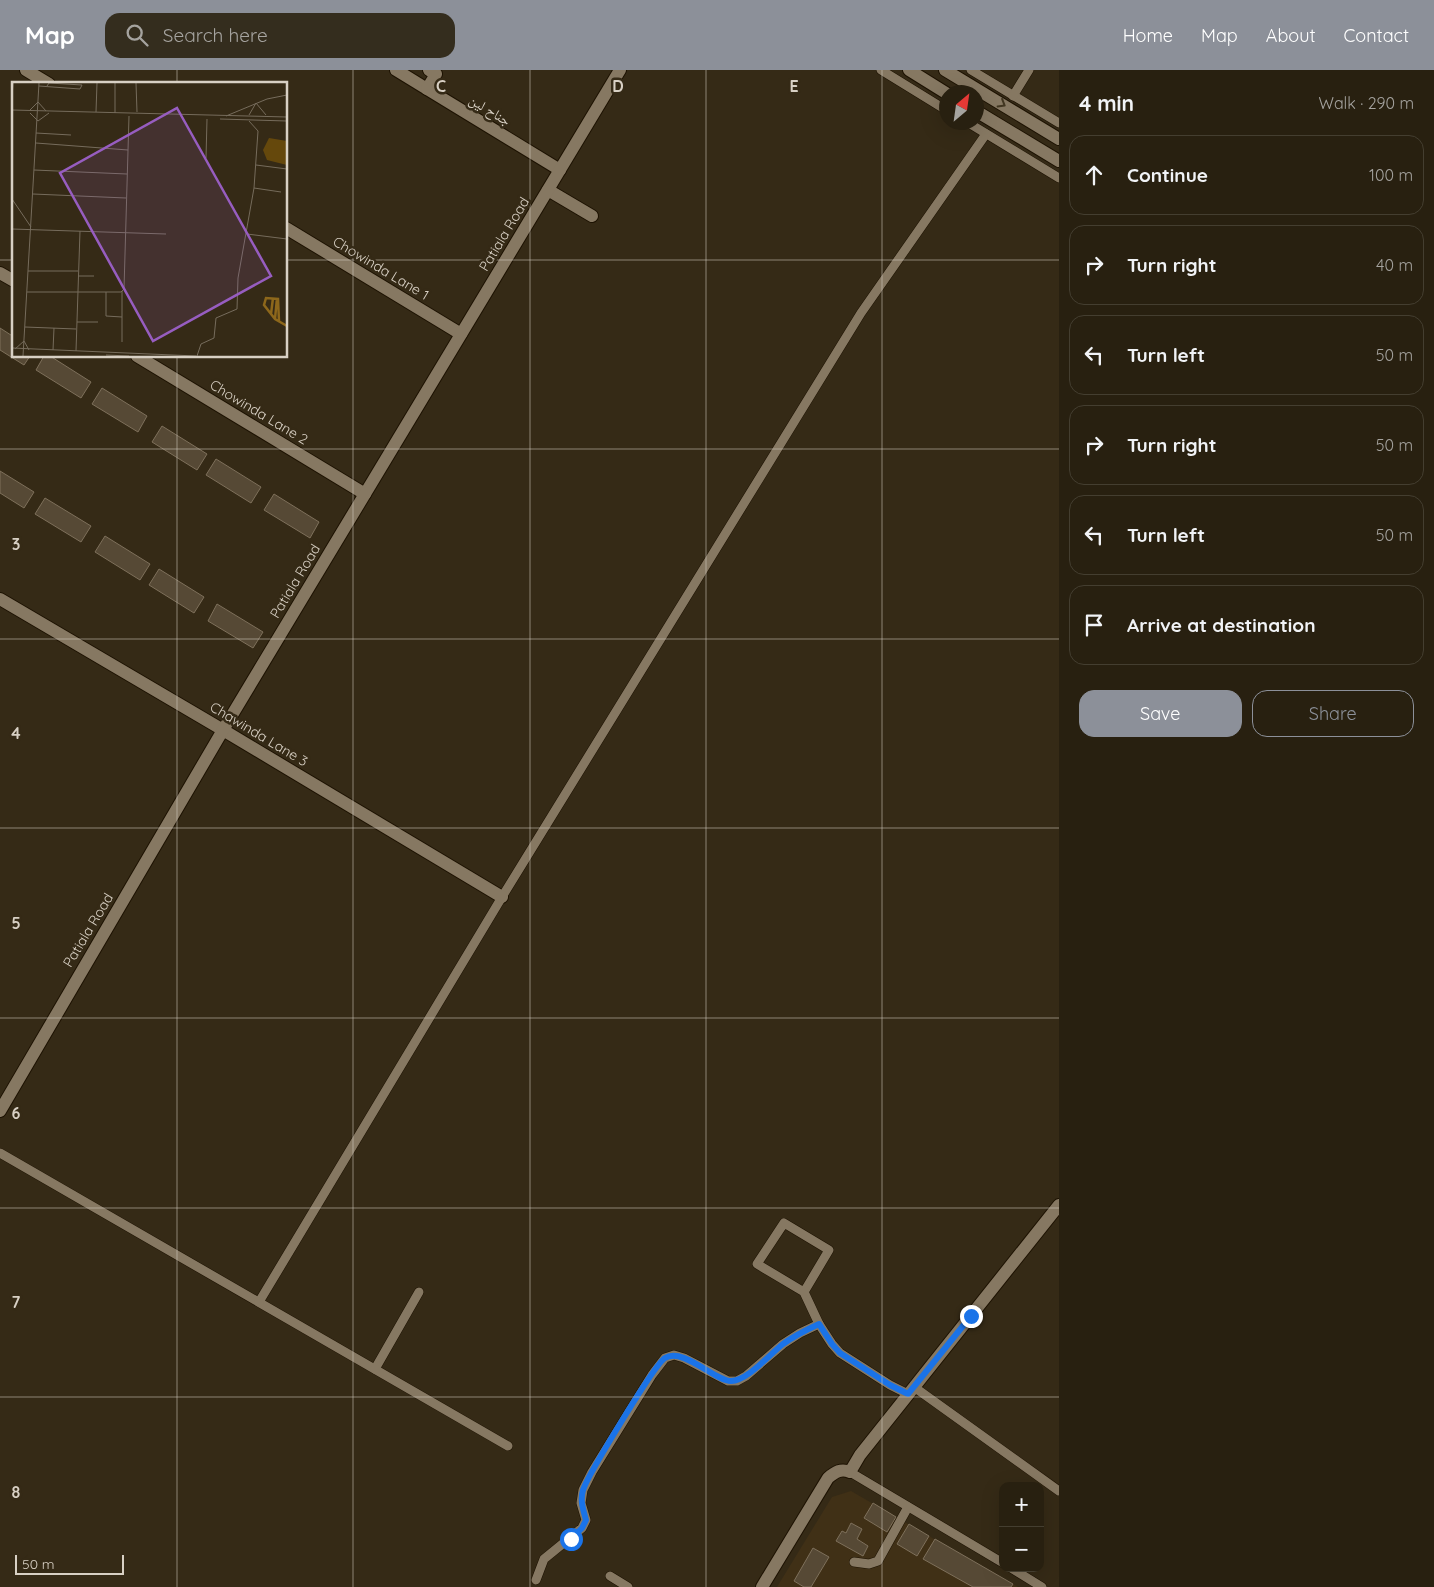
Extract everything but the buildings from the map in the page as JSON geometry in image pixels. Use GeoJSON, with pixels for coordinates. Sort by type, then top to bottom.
{"type":"FeatureCollection","features":[{"type":"Feature","properties":{"kind":"street"},"geometry":{"type":"LineString","coordinates":[[26,70],[46,82]]}},
{"type":"Feature","properties":{"kind":"street","name":"جناح لین"},"geometry":{"type":"LineString","coordinates":[[396,70],[560,170]]}},
{"type":"Feature","properties":{"kind":"street"},"geometry":{"type":"LineString","coordinates":[[427,89],[436,74],[429,70]]}},
{"type":"Feature","properties":{"kind":"street","name":"Patiala Road"},"geometry":{"type":"LineString","coordinates":[[0,1111],[223,730],[620,70]]}},
{"type":"Feature","properties":{"kind":"street"},"geometry":{"type":"LineString","coordinates":[[909,70],[939,89]]}},
{"type":"Feature","properties":{"kind":"street"},"geometry":{"type":"LineString","coordinates":[[945,70],[1059,139]]}},
{"type":"Feature","properties":{"kind":"street"},"geometry":{"type":"LineString","coordinates":[[984,117],[1059,161]]}},
{"type":"Feature","properties":{"kind":"street"},"geometry":{"type":"LineString","coordinates":[[548,190],[592,216]]}},
{"type":"Feature","properties":{"kind":"street","name":"Chowinda Lane 1"},"geometry":{"type":"LineString","coordinates":[[288,229],[461,334]]}},
{"type":"Feature","properties":{"kind":"street"},"geometry":{"type":"LineString","coordinates":[[0,273],[12,280]]}},
{"type":"Feature","properties":{"kind":"street","name":"Chowinda Lane 2"},"geometry":{"type":"LineString","coordinates":[[141,358],[365,494]]}},
{"type":"Feature","properties":{"kind":"street","name":"Chawinda Lane 3"},"geometry":{"type":"LineString","coordinates":[[0,599],[502,897]]}},
{"type":"Feature","properties":{"kind":"street"},"geometry":{"type":"LineString","coordinates":[[762,1587],[828,1478],[836,1472],[844,1470],[850,1472],[860,1455],[1059,1205]]}},
{"type":"Feature","properties":{"kind":"lane"},"geometry":{"type":"LineString","coordinates":[[881,70],[939,106]]}},
{"type":"Feature","properties":{"kind":"lane"},"geometry":{"type":"LineString","coordinates":[[971,70],[1059,123]]}},
{"type":"Feature","properties":{"kind":"lane"},"geometry":{"type":"LineString","coordinates":[[1013,96],[1029,70]]}},
{"type":"Feature","properties":{"kind":"lane"},"geometry":{"type":"LineString","coordinates":[[980,130],[1059,178]]}},
{"type":"Feature","properties":{"kind":"lane"},"geometry":{"type":"LineString","coordinates":[[259,1302],[502,897],[861,313],[986,134]]}},
{"type":"Feature","properties":{"kind":"lane"},"geometry":{"type":"LineString","coordinates":[[0,1153],[508,1446]]}},
{"type":"Feature","properties":{"kind":"lane"},"geometry":{"type":"LineString","coordinates":[[804,1292],[829,1250],[784,1223],[757,1264],[804,1292],[819,1324],[840,1353],[890,1385],[911,1390],[1059,1491]]}},
{"type":"Feature","properties":{"kind":"lane"},"geometry":{"type":"LineString","coordinates":[[375,1369],[419,1292]]}},
{"type":"Feature","properties":{"kind":"lane"},"geometry":{"type":"LineString","coordinates":[[536,1580],[544,1559],[582,1528],[586,1520],[581,1504],[583,1490],[592,1472],[652,1375],[665,1358],[674,1355],[684,1358],[728,1381],[737,1381],[746,1376],[800,1332],[819,1324]]}},
{"type":"Feature","properties":{"kind":"lane"},"geometry":{"type":"LineString","coordinates":[[850,1472],[999,1561]]}},
{"type":"Feature","properties":{"kind":"lane"},"geometry":{"type":"LineString","coordinates":[[854,1562],[869,1564],[878,1561],[908,1507]]}},
{"type":"Feature","properties":{"kind":"lane"},"geometry":{"type":"LineString","coordinates":[[1018,1572],[1042,1587]]}},
{"type":"Feature","properties":{"kind":"lane"},"geometry":{"type":"LineString","coordinates":[[610,1576],[628,1587]]}},
{"type":"Feature","properties":{"kind":"shaded area"},"geometry":{"type":"Polygon","coordinates":[[[851,1491],[1018,1587],[777,1587],[832,1497],[851,1491]]]}},
{"type":"Feature","properties":{"kind":"route"},"geometry":{"type":"LineString","coordinates":[[571,1539],[582,1528],[586,1520],[581,1504],[583,1490],[592,1472],[652,1375],[665,1358],[674,1355],[684,1358],[728,1381],[737,1381],[746,1376],[800,1332],[819,1324],[840,1353],[890,1385],[908,1394],[971,1316]]}}]}
